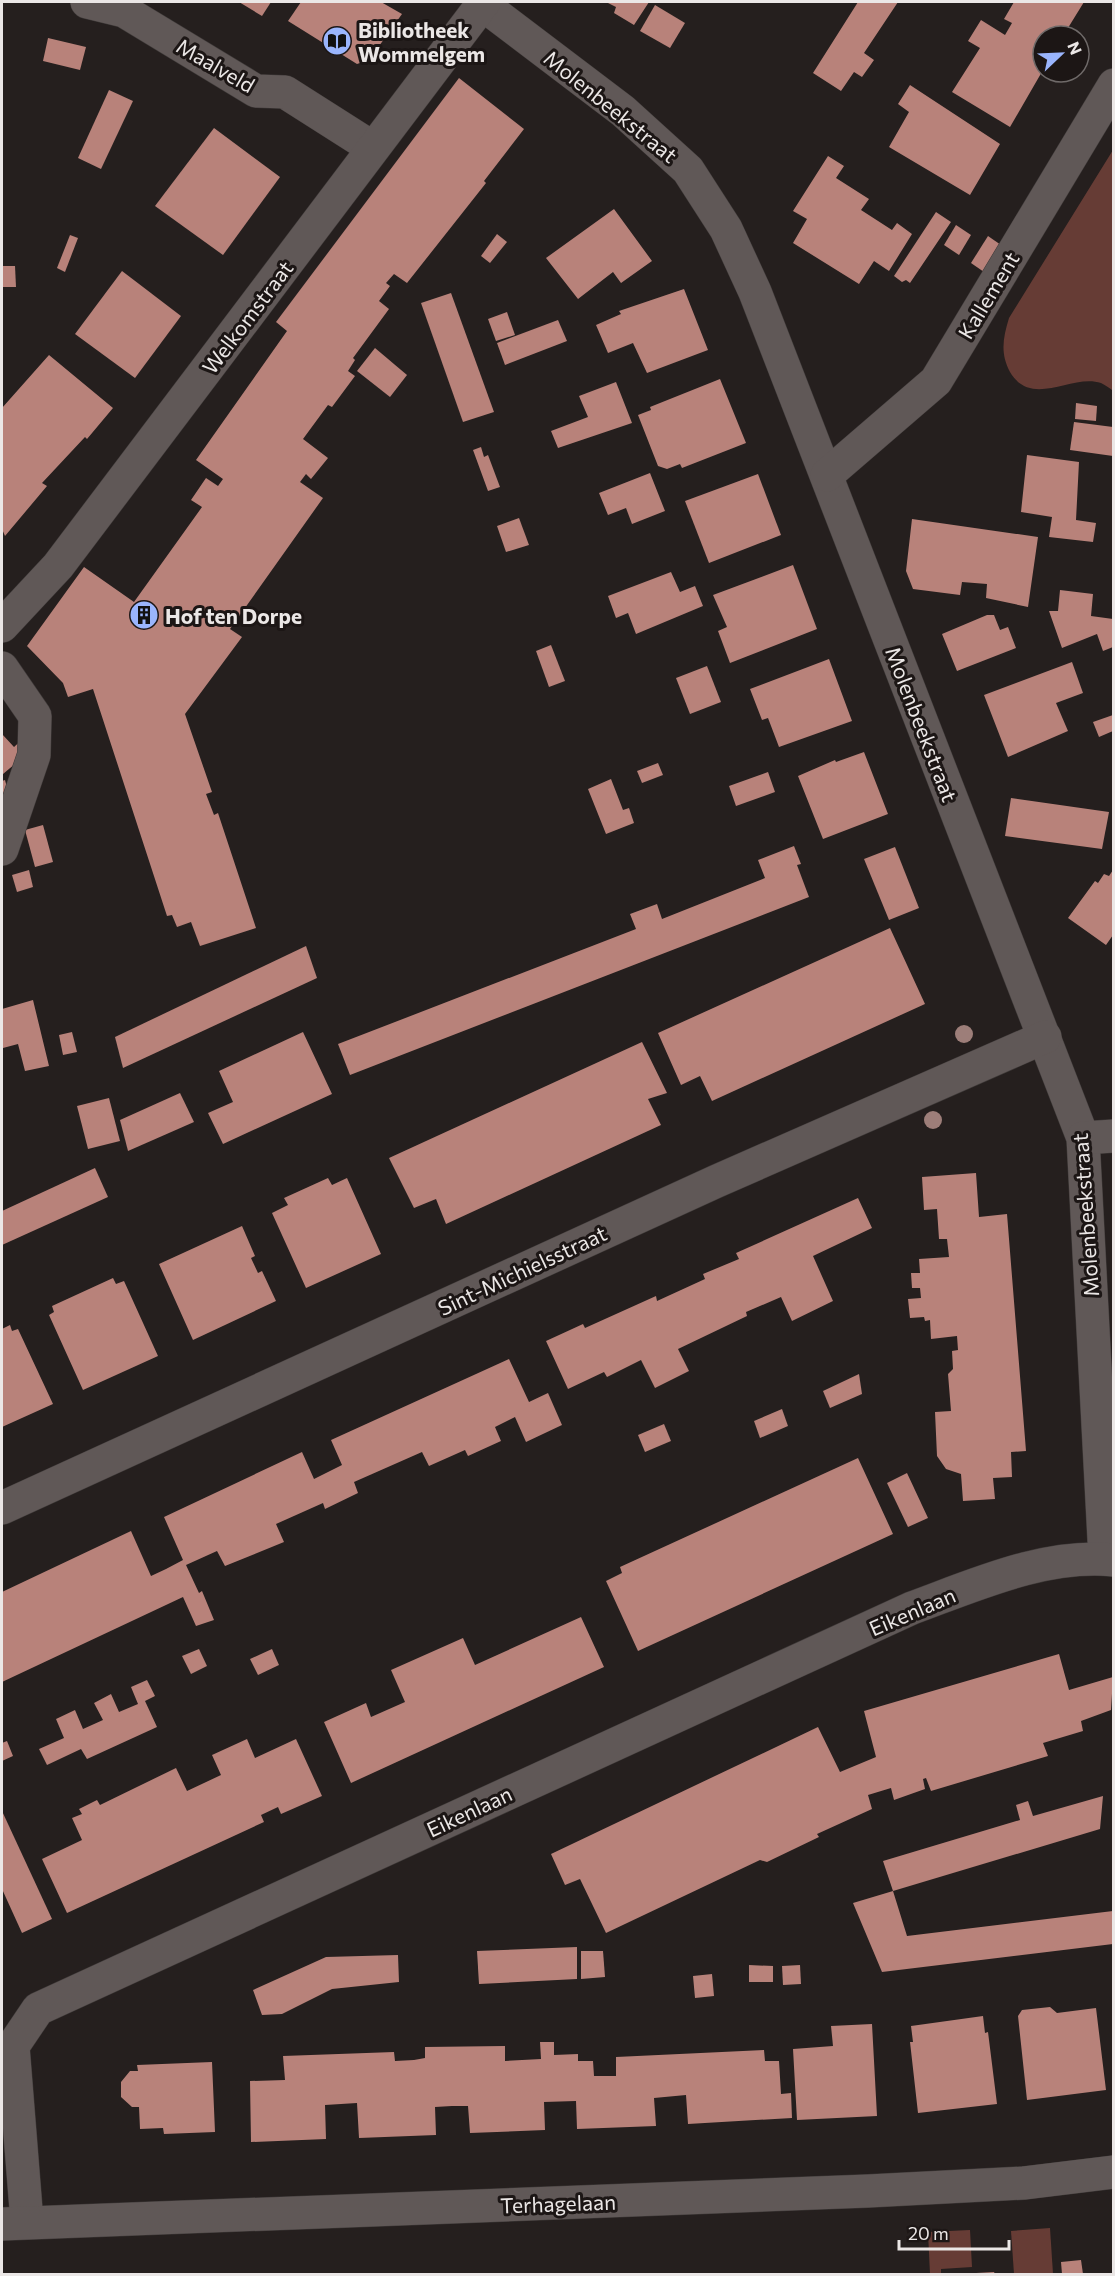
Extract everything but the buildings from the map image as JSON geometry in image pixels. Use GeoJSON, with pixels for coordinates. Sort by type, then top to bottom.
{"type":"FeatureCollection","features":[{"type":"Feature","properties":{"kind":"street","name":"Maalveld"},"geometry":{"type":"LineString","coordinates":[[87,2],[124,11],[256,91],[285,92],[373,148]]}},
{"type":"Feature","properties":{"kind":"street","name":"Welkomstraat"},"geometry":{"type":"LineString","coordinates":[[2,626],[58,566],[483,3]]}},
{"type":"Feature","properties":{"kind":"street","name":"Molenbeekstraat"},"geometry":{"type":"LineString","coordinates":[[483,3],[623,111],[688,170],[726,229],[740,258],[827,475],[1044,1037],[1098,1137],[1109,1559]]}},
{"type":"Feature","properties":{"kind":"street","name":"Kallement"},"geometry":{"type":"LineString","coordinates":[[827,475],[936,381],[1113,85]]}},
{"type":"Feature","properties":{"kind":"street"},"geometry":{"type":"LineString","coordinates":[[2,668],[34,716],[34,755],[2,849]]}},
{"type":"Feature","properties":{"kind":"street","name":"Sint-Michielsstraat"},"geometry":{"type":"LineString","coordinates":[[2,1508],[717,1181],[1044,1037]]}},
{"type":"Feature","properties":{"kind":"street","name":"Eikenlaan"},"geometry":{"type":"LineString","coordinates":[[14,2223],[13,2046],[38,2009],[912,1608],[997,1576],[1051,1564],[1109,1559]]}},
{"type":"Feature","properties":{"kind":"street","name":"Terhagelaan"},"geometry":{"type":"LineString","coordinates":[[14,2223],[868,2192],[1024,2183],[1113,2172]]}},
{"type":"Feature","properties":{"kind":"shaded area"},"geometry":{"type":"Polygon","coordinates":[[[1113,150],[1113,391],[1101,383],[1090,381],[1053,388],[1029,388],[1019,383],[1010,372],[1005,358],[1004,339],[1009,318],[1113,150]]]}},
{"type":"Feature","properties":{"kind":"shaded area"},"geometry":{"type":"Polygon","coordinates":[[[1050,2228],[1053,2274],[1014,2274],[1011,2231],[1050,2228]]]}},
{"type":"Feature","properties":{"kind":"shaded area"},"geometry":{"type":"Polygon","coordinates":[[[970,2230],[972,2267],[941,2269],[941,2274],[930,2274],[928,2232],[970,2230]]]}},
{"type":"Feature","properties":{"kind":"place","name":"Bibliotheek Wommelgem"},"geometry":{"type":"Point","coordinates":[337,41]}},
{"type":"Feature","properties":{"kind":"place","name":"Hof ten Dorpe"},"geometry":{"type":"Point","coordinates":[144,615]}}]}
